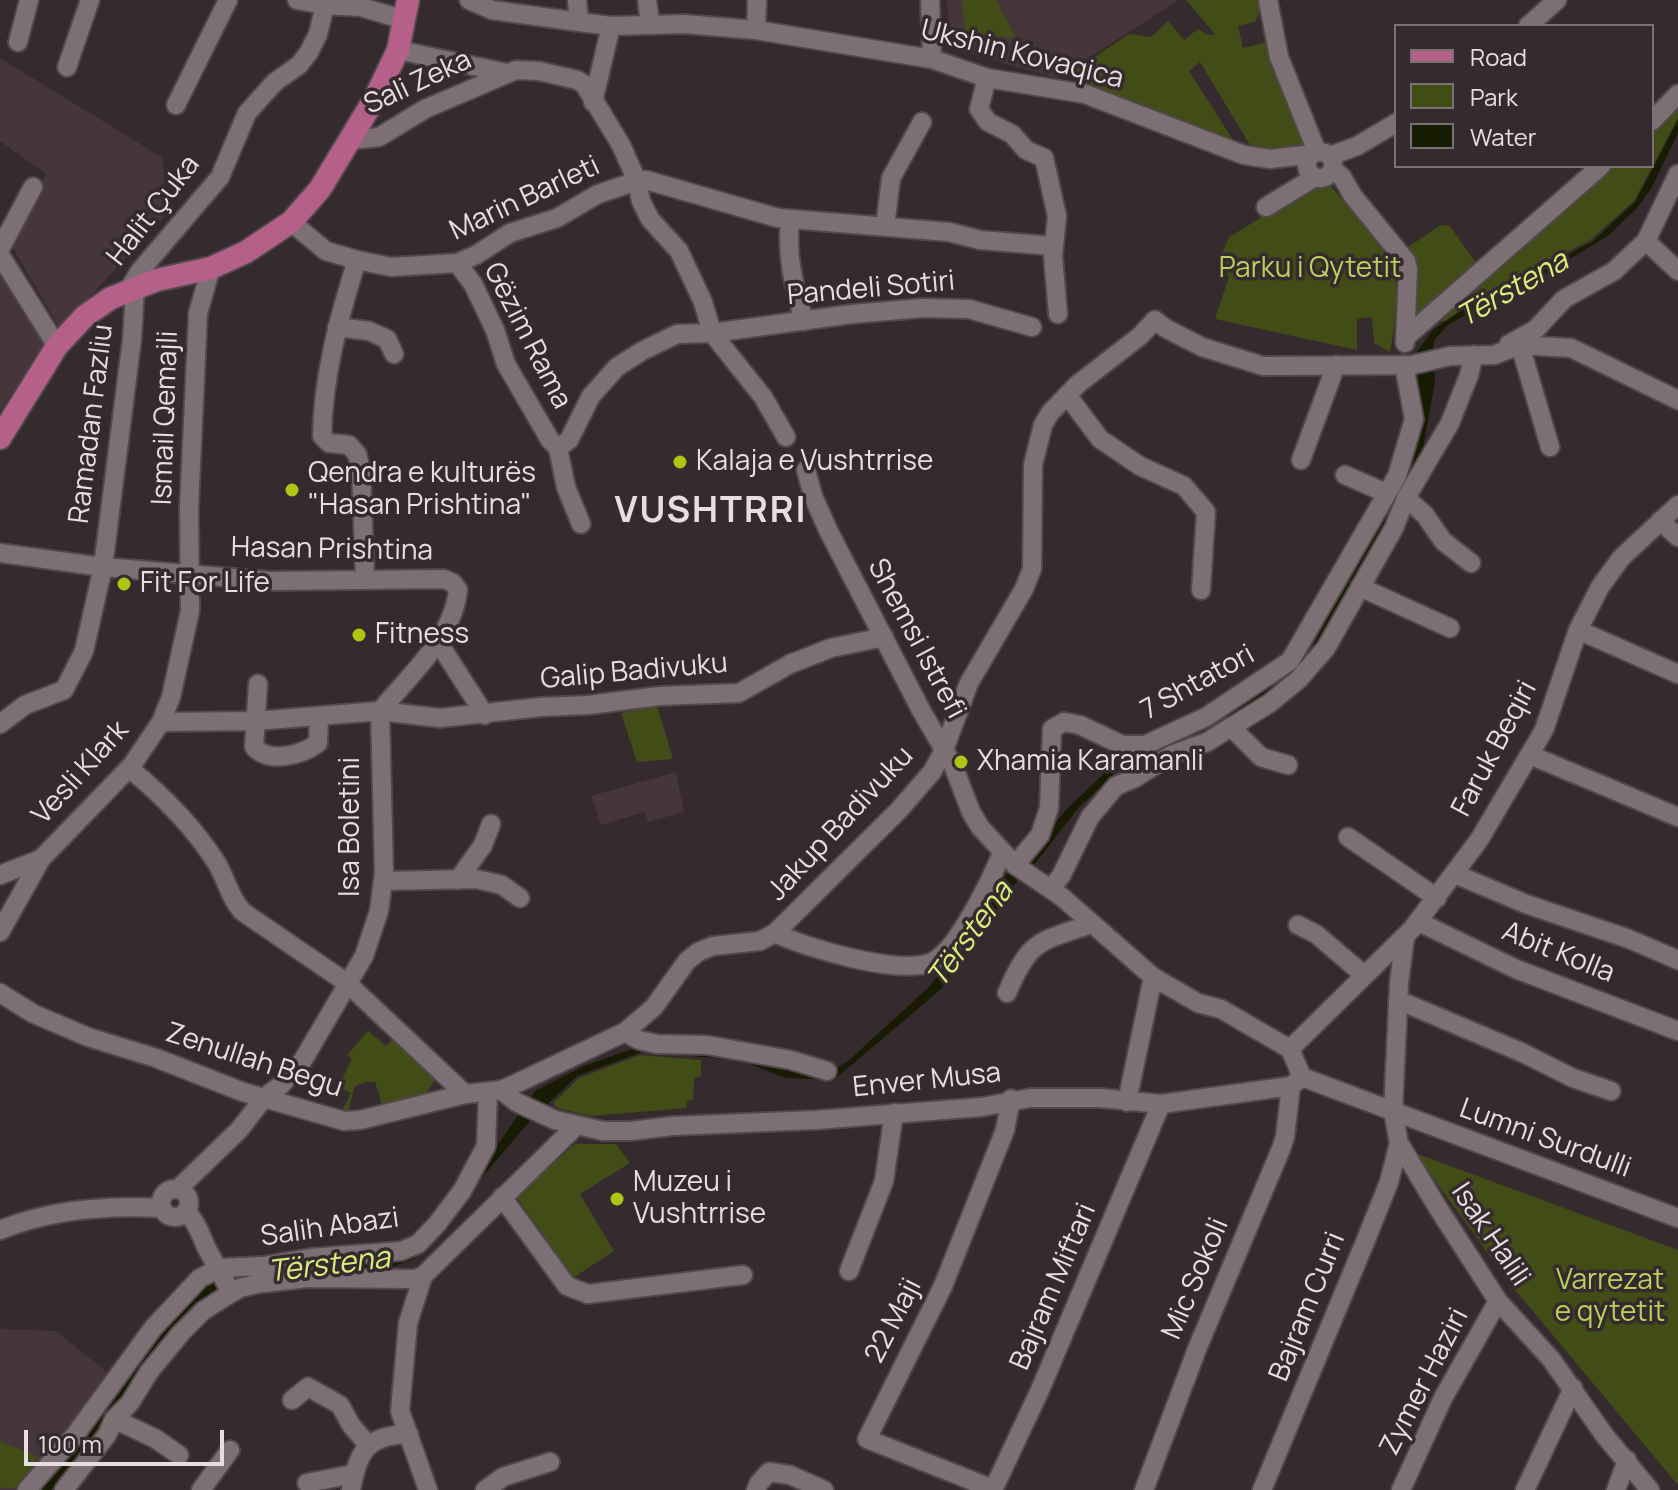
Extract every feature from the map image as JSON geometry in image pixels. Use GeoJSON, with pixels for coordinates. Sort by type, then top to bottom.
{"type":"FeatureCollection","features":[{"type":"Feature","properties":{"kind":"main road"},"geometry":{"type":"LineString","coordinates":[[0,438],[57,346],[85,316],[111,298],[157,280],[211,268],[246,252],[291,222],[320,189],[351,140],[398,50],[407,10]]}},
{"type":"Feature","properties":{"kind":"street"},"geometry":{"type":"LineString","coordinates":[[18,42],[29,0]]}},
{"type":"Feature","properties":{"kind":"street"},"geometry":{"type":"LineString","coordinates":[[67,67],[90,0]]}},
{"type":"Feature","properties":{"kind":"street"},"geometry":{"type":"LineString","coordinates":[[176,105],[228,0]]}},
{"type":"Feature","properties":{"kind":"street"},"geometry":{"type":"LineString","coordinates":[[297,0],[325,5],[407,10]]}},
{"type":"Feature","properties":{"kind":"street","name":"Ukshin Kovaqica"},"geometry":{"type":"LineString","coordinates":[[469,0],[579,22],[611,26],[650,24],[756,30],[932,59],[987,78],[1085,94],[1236,153],[1270,159],[1278,165],[1322,166]]}},
{"type":"Feature","properties":{"kind":"street"},"geometry":{"type":"LineString","coordinates":[[577,0],[579,22]]}},
{"type":"Feature","properties":{"kind":"street"},"geometry":{"type":"LineString","coordinates":[[647,0],[650,24]]}},
{"type":"Feature","properties":{"kind":"street"},"geometry":{"type":"LineString","coordinates":[[756,30],[757,0]]}},
{"type":"Feature","properties":{"kind":"street"},"geometry":{"type":"LineString","coordinates":[[930,0],[932,59]]}},
{"type":"Feature","properties":{"kind":"street","name":"7 Shtatori"},"geometry":{"type":"LineString","coordinates":[[1008,859],[1040,835],[1049,808],[1052,729],[1064,722],[1080,725],[1122,745],[1145,745],[1206,717],[1278,670],[1290,661],[1308,633],[1397,476],[1414,419],[1404,353],[1406,261],[1353,196],[1342,177],[1322,166],[1279,57],[1268,0]]}},
{"type":"Feature","properties":{"kind":"street"},"geometry":{"type":"LineString","coordinates":[[1530,24],[1557,0]]}},
{"type":"Feature","properties":{"kind":"street","name":"Halit Çuka"},"geometry":{"type":"LineString","coordinates":[[131,290],[140,271],[220,177],[247,113],[275,82],[299,65],[309,52],[318,34],[325,5]]}},
{"type":"Feature","properties":{"kind":"street"},"geometry":{"type":"LineString","coordinates":[[593,102],[611,26]]}},
{"type":"Feature","properties":{"kind":"street","name":"Sali Zeka"},"geometry":{"type":"LineString","coordinates":[[398,50],[507,73]]}},
{"type":"Feature","properties":{"kind":"street","name":"Sali Zeka"},"geometry":{"type":"LineString","coordinates":[[351,140],[379,137],[425,109],[516,70],[539,71],[577,80],[584,84],[621,145],[650,219],[679,251],[703,302],[712,333]]}},
{"type":"Feature","properties":{"kind":"street"},"geometry":{"type":"LineString","coordinates":[[987,78],[979,109],[988,122],[1012,134],[1026,150],[1044,158],[1057,216],[1053,246],[1058,314]]}},
{"type":"Feature","properties":{"kind":"street"},"geometry":{"type":"LineString","coordinates":[[1654,119],[1678,94]]}},
{"type":"Feature","properties":{"kind":"street"},"geometry":{"type":"LineString","coordinates":[[885,227],[891,178],[922,122]]}},
{"type":"Feature","properties":{"kind":"street"},"geometry":{"type":"LineString","coordinates":[[1266,207],[1322,166],[1352,154],[1357,146],[1394,124]]}},
{"type":"Feature","properties":{"kind":"street"},"geometry":{"type":"LineString","coordinates":[[1406,337],[1599,168]]}},
{"type":"Feature","properties":{"kind":"street"},"geometry":{"type":"LineString","coordinates":[[1494,355],[1536,329],[1564,299],[1614,271],[1646,241],[1671,212],[1678,174]]}},
{"type":"Feature","properties":{"kind":"street","name":"Marin Barleti"},"geometry":{"type":"LineString","coordinates":[[291,222],[326,251],[357,260],[391,267],[457,263],[510,233],[557,218],[598,194],[637,181],[673,186],[696,196],[790,219],[949,232],[980,240],[1053,246]]}},
{"type":"Feature","properties":{"kind":"street"},"geometry":{"type":"LineString","coordinates":[[0,249],[33,187]]}},
{"type":"Feature","properties":{"kind":"street"},"geometry":{"type":"LineString","coordinates":[[790,219],[787,243],[789,267],[804,321]]}},
{"type":"Feature","properties":{"kind":"street"},"geometry":{"type":"LineString","coordinates":[[1646,241],[1678,271]]}},
{"type":"Feature","properties":{"kind":"street"},"geometry":{"type":"LineString","coordinates":[[0,255],[57,346]]}},
{"type":"Feature","properties":{"kind":"street"},"geometry":{"type":"LineString","coordinates":[[357,260],[337,327],[322,436],[329,443],[349,445],[358,458],[365,579]]}},
{"type":"Feature","properties":{"kind":"street","name":"Gëzim Rama"},"geometry":{"type":"LineString","coordinates":[[457,263],[473,284],[506,364],[550,440],[558,448],[566,487],[581,524]]}},
{"type":"Feature","properties":{"kind":"street","name":"Ismail Qemajli"},"geometry":{"type":"LineString","coordinates":[[191,573],[189,508],[198,313],[211,268]]}},
{"type":"Feature","properties":{"kind":"street","name":"Ramadan Fazliu"},"geometry":{"type":"LineString","coordinates":[[0,724],[25,705],[64,690],[84,651],[103,567],[132,339],[131,290]]}},
{"type":"Feature","properties":{"kind":"street","name":"Pandeli Sotiri"},"geometry":{"type":"LineString","coordinates":[[558,448],[569,440],[591,396],[617,367],[677,334],[712,333],[923,308],[969,309],[1032,327]]}},
{"type":"Feature","properties":{"kind":"street","name":"Jakup Badivuku"},"geometry":{"type":"LineString","coordinates":[[775,933],[899,810],[932,772],[944,750],[969,683],[1024,589],[1032,569],[1033,465],[1038,437],[1050,413],[1067,395],[1140,336],[1155,320],[1202,347],[1263,366],[1336,365]]}},
{"type":"Feature","properties":{"kind":"street"},"geometry":{"type":"LineString","coordinates":[[337,327],[369,331],[387,339],[394,354]]}},
{"type":"Feature","properties":{"kind":"street"},"geometry":{"type":"LineString","coordinates":[[712,333],[763,397],[786,437]]}},
{"type":"Feature","properties":{"kind":"street"},"geometry":{"type":"LineString","coordinates":[[1520,345],[1550,447]]}},
{"type":"Feature","properties":{"kind":"street"},"geometry":{"type":"LineString","coordinates":[[1301,460],[1336,365],[1408,365],[1450,356],[1494,355],[1520,345],[1571,348],[1678,400]]}},
{"type":"Feature","properties":{"kind":"street"},"geometry":{"type":"LineString","coordinates":[[1043,883],[1061,876],[1090,817],[1116,786],[1171,755],[1207,742],[1270,703],[1299,679],[1326,648],[1450,423],[1474,355]]}},
{"type":"Feature","properties":{"kind":"street"},"geometry":{"type":"LineString","coordinates":[[1067,395],[1100,439],[1140,466],[1184,486],[1206,512],[1201,590]]}},
{"type":"Feature","properties":{"kind":"street","name":"Shemsi Istrefi"},"geometry":{"type":"LineString","coordinates":[[806,470],[828,530],[960,779],[971,812],[1008,859],[1043,883],[1153,977],[1198,1003],[1221,1009],[1290,1049]]}},
{"type":"Feature","properties":{"kind":"street"},"geometry":{"type":"LineString","coordinates":[[1345,475],[1386,493]]}},
{"type":"Feature","properties":{"kind":"street"},"geometry":{"type":"LineString","coordinates":[[1406,498],[1425,515],[1443,541],[1471,563]]}},
{"type":"Feature","properties":{"kind":"street","name":"Faruk Beqiri"},"geometry":{"type":"LineString","coordinates":[[1290,1049],[1405,937],[1455,874],[1496,814],[1530,755],[1553,708],[1578,630],[1610,571],[1678,505]]}},
{"type":"Feature","properties":{"kind":"street"},"geometry":{"type":"LineString","coordinates":[[1660,521],[1678,537]]}},
{"type":"Feature","properties":{"kind":"street"},"geometry":{"type":"LineString","coordinates":[[0,553],[103,567],[191,573]]}},
{"type":"Feature","properties":{"kind":"street","name":"Hasan Prishtina"},"geometry":{"type":"LineString","coordinates":[[161,722],[171,697],[190,611],[191,573],[271,581],[444,579],[453,583],[458,590],[457,601],[438,642],[380,711]]}},
{"type":"Feature","properties":{"kind":"street"},"geometry":{"type":"LineString","coordinates":[[1360,587],[1450,628]]}},
{"type":"Feature","properties":{"kind":"street"},"geometry":{"type":"LineString","coordinates":[[1578,630],[1678,674]]}},
{"type":"Feature","properties":{"kind":"street","name":"Galip Badivuku"},"geometry":{"type":"LineString","coordinates":[[380,711],[440,718],[635,698],[739,693],[790,664],[831,648],[884,637]]}},
{"type":"Feature","properties":{"kind":"street"},"geometry":{"type":"LineString","coordinates":[[438,642],[485,715]]}},
{"type":"Feature","properties":{"kind":"street"},"geometry":{"type":"LineString","coordinates":[[258,684],[254,747],[259,753],[270,757],[307,751],[318,743],[319,718]]}},
{"type":"Feature","properties":{"kind":"street"},"geometry":{"type":"LineString","coordinates":[[161,722],[319,718],[380,711]]}},
{"type":"Feature","properties":{"kind":"street","name":"Isa Boletini"},"geometry":{"type":"LineString","coordinates":[[180,1190],[303,1060],[364,956],[379,911],[383,881],[380,711]]}},
{"type":"Feature","properties":{"kind":"street","name":"Vesli Klark"},"geometry":{"type":"LineString","coordinates":[[0,932],[41,859],[129,768],[161,722]]}},
{"type":"Feature","properties":{"kind":"street"},"geometry":{"type":"LineString","coordinates":[[1231,727],[1261,757],[1288,765]]}},
{"type":"Feature","properties":{"kind":"street"},"geometry":{"type":"LineString","coordinates":[[1530,755],[1678,817]]}},
{"type":"Feature","properties":{"kind":"street"},"geometry":{"type":"LineString","coordinates":[[129,768],[159,794],[199,838],[228,882],[236,905],[243,912],[347,983],[465,1094]]}},
{"type":"Feature","properties":{"kind":"street"},"geometry":{"type":"LineString","coordinates":[[458,880],[483,845],[491,824]]}},
{"type":"Feature","properties":{"kind":"street"},"geometry":{"type":"LineString","coordinates":[[1348,837],[1437,898]]}},
{"type":"Feature","properties":{"kind":"street","name":"Vesli Klark"},"geometry":{"type":"LineString","coordinates":[[0,875],[41,859]]}},
{"type":"Feature","properties":{"kind":"street"},"geometry":{"type":"LineString","coordinates":[[494,1091],[625,1032],[654,1007],[687,961],[713,946],[760,941],[775,933],[792,942],[869,962],[911,966],[932,962],[945,952],[988,884],[1008,859]]}},
{"type":"Feature","properties":{"kind":"street"},"geometry":{"type":"LineString","coordinates":[[1455,874],[1526,904],[1629,939],[1678,960]]}},
{"type":"Feature","properties":{"kind":"street"},"geometry":{"type":"LineString","coordinates":[[383,881],[476,879],[502,885],[520,898]]}},
{"type":"Feature","properties":{"kind":"street","name":"Abit Kolla"},"geometry":{"type":"LineString","coordinates":[[1419,922],[1516,969],[1678,1031]]}},
{"type":"Feature","properties":{"kind":"street"},"geometry":{"type":"LineString","coordinates":[[1007,993],[1019,964],[1038,942],[1091,924]]}},
{"type":"Feature","properties":{"kind":"street"},"geometry":{"type":"LineString","coordinates":[[1298,925],[1368,970],[1381,966],[1398,992],[1573,1078],[1611,1091]]}},
{"type":"Feature","properties":{"kind":"street"},"geometry":{"type":"LineString","coordinates":[[1290,1049],[1296,1082],[1393,1112],[1398,992],[1405,937]]}},
{"type":"Feature","properties":{"kind":"street"},"geometry":{"type":"LineString","coordinates":[[1127,1102],[1153,977]]}},
{"type":"Feature","properties":{"kind":"street","name":"Zenullah Begu"},"geometry":{"type":"LineString","coordinates":[[0,993],[34,1014],[88,1037],[156,1058],[264,1098],[344,1121],[360,1120],[465,1094],[494,1091]]}},
{"type":"Feature","properties":{"kind":"street"},"geometry":{"type":"LineString","coordinates":[[625,1032],[639,1040],[657,1044],[720,1047],[791,1060],[827,1071]]}},
{"type":"Feature","properties":{"kind":"street","name":"Enver Musa"},"geometry":{"type":"LineString","coordinates":[[494,1091],[555,1120],[603,1131],[631,1131],[683,1125],[816,1120],[982,1107],[1011,1099],[1100,1098],[1161,1104],[1296,1082]]}},
{"type":"Feature","properties":{"kind":"street","name":"Mic Sokoli"},"geometry":{"type":"LineString","coordinates":[[1144,1490],[1197,1349],[1281,1149],[1296,1082]]}},
{"type":"Feature","properties":{"kind":"street","name":"Salih Abazi"},"geometry":{"type":"LineString","coordinates":[[220,1268],[401,1251],[418,1244],[462,1191],[486,1146],[494,1091]]}},
{"type":"Feature","properties":{"kind":"street","name":"22 Maji"},"geometry":{"type":"LineString","coordinates":[[993,1489],[867,1439],[943,1286],[1005,1130],[1011,1099]]}},
{"type":"Feature","properties":{"kind":"street","name":"Bajram Miftari"},"geometry":{"type":"LineString","coordinates":[[993,1489],[1040,1390],[1161,1104]]}},
{"type":"Feature","properties":{"kind":"street","name":"Isak Halili"},"geometry":{"type":"LineString","coordinates":[[1393,1112],[1399,1143],[1498,1301],[1573,1388],[1605,1436],[1650,1490]]}},
{"type":"Feature","properties":{"kind":"street","name":"Lumni Surdulli"},"geometry":{"type":"LineString","coordinates":[[1393,1112],[1678,1218]]}},
{"type":"Feature","properties":{"kind":"street"},"geometry":{"type":"LineString","coordinates":[[849,1271],[884,1181],[894,1113]]}},
{"type":"Feature","properties":{"kind":"street"},"geometry":{"type":"LineString","coordinates":[[64,1490],[107,1435],[114,1419],[130,1403],[149,1372],[203,1311],[231,1293],[256,1284],[307,1278],[415,1279],[423,1276],[576,1126]]}},
{"type":"Feature","properties":{"kind":"street","name":"Bajram Curri"},"geometry":{"type":"LineString","coordinates":[[1262,1490],[1389,1182],[1399,1143]]}},
{"type":"Feature","properties":{"kind":"street"},"geometry":{"type":"LineString","coordinates":[[0,1230],[52,1212],[162,1208],[173,1217],[182,1216],[187,1212],[189,1199],[180,1190],[167,1192],[162,1208]]}},
{"type":"Feature","properties":{"kind":"street"},"geometry":{"type":"LineString","coordinates":[[502,1197],[567,1286],[588,1294],[743,1275]]}},
{"type":"Feature","properties":{"kind":"street"},"geometry":{"type":"LineString","coordinates":[[187,1212],[198,1225],[231,1293]]}},
{"type":"Feature","properties":{"kind":"street"},"geometry":{"type":"LineString","coordinates":[[27,1490],[75,1435],[153,1328],[200,1278],[220,1268]]}},
{"type":"Feature","properties":{"kind":"street"},"geometry":{"type":"LineString","coordinates":[[423,1276],[408,1323],[400,1411],[428,1490]]}},
{"type":"Feature","properties":{"kind":"street","name":"Zymer Haziri"},"geometry":{"type":"LineString","coordinates":[[1401,1490],[1443,1398],[1498,1301]]}},
{"type":"Feature","properties":{"kind":"street"},"geometry":{"type":"LineString","coordinates":[[292,1400],[308,1387],[340,1405],[351,1425],[369,1446]]}},
{"type":"Feature","properties":{"kind":"street"},"geometry":{"type":"LineString","coordinates":[[1525,1490],[1573,1388]]}},
{"type":"Feature","properties":{"kind":"street"},"geometry":{"type":"LineString","coordinates":[[114,1419],[156,1439],[179,1455]]}},
{"type":"Feature","properties":{"kind":"street"},"geometry":{"type":"LineString","coordinates":[[307,1483],[324,1478],[352,1482],[361,1452],[377,1439],[391,1434],[409,1434]]}},
{"type":"Feature","properties":{"kind":"street"},"geometry":{"type":"LineString","coordinates":[[201,1490],[230,1450]]}},
{"type":"Feature","properties":{"kind":"street"},"geometry":{"type":"LineString","coordinates":[[1616,1490],[1627,1460]]}},
{"type":"Feature","properties":{"kind":"street"},"geometry":{"type":"LineString","coordinates":[[485,1490],[503,1477],[550,1462]]}},
{"type":"Feature","properties":{"kind":"street"},"geometry":{"type":"LineString","coordinates":[[756,1490],[769,1472],[790,1475],[824,1490]]}},
{"type":"Feature","properties":{"kind":"shaded area"},"geometry":{"type":"Polygon","coordinates":[[[947,0],[1179,0],[1057,78],[950,48],[947,0]]]}},
{"type":"Feature","properties":{"kind":"shaded area"},"geometry":{"type":"Polygon","coordinates":[[[0,58],[163,158],[166,214],[60,329],[13,248],[46,174],[0,141],[0,58]]]}},
{"type":"Feature","properties":{"kind":"shaded area"},"geometry":{"type":"Polygon","coordinates":[[[0,273],[45,344],[0,411],[0,273]]]}},
{"type":"Feature","properties":{"kind":"shaded area"},"geometry":{"type":"Polygon","coordinates":[[[676,772],[684,812],[648,822],[645,812],[601,825],[591,796],[676,772]]]}},
{"type":"Feature","properties":{"kind":"shaded area"},"geometry":{"type":"Polygon","coordinates":[[[0,1329],[56,1331],[117,1380],[30,1490],[0,1490],[0,1329]]]}},
{"type":"Feature","properties":{"kind":"green space"},"geometry":{"type":"Polygon","coordinates":[[[962,0],[996,0],[1016,38],[965,33],[962,0]]]}},
{"type":"Feature","properties":{"kind":"green space"},"geometry":{"type":"Polygon","coordinates":[[[1186,0],[1260,0],[1261,9],[1255,22],[1238,26],[1243,48],[1267,42],[1270,64],[1306,148],[1302,157],[1253,150],[1200,62],[1189,71],[1233,140],[1156,115],[1069,74],[1129,34],[1151,37],[1168,21],[1184,40],[1198,29],[1208,35],[1215,34],[1186,0]]]}},
{"type":"Feature","properties":{"kind":"green space"},"geometry":{"type":"Polygon","coordinates":[[[1678,95],[1678,118],[1654,163],[1654,120],[1678,95]]]}},
{"type":"Feature","properties":{"kind":"green space"},"geometry":{"type":"Polygon","coordinates":[[[1602,168],[1651,168],[1634,201],[1589,241],[1490,292],[1443,322],[1437,315],[1602,168]]]}},
{"type":"Feature","properties":{"kind":"green space","name":"Parku i Qytetit"},"geometry":{"type":"Polygon","coordinates":[[[1325,179],[1369,231],[1391,264],[1396,295],[1390,352],[1374,343],[1372,317],[1357,319],[1357,350],[1215,319],[1229,277],[1218,262],[1229,237],[1325,179]]]}},
{"type":"Feature","properties":{"kind":"green space"},"geometry":{"type":"Polygon","coordinates":[[[1441,225],[1450,226],[1481,270],[1416,317],[1415,270],[1402,251],[1441,225]]]}},
{"type":"Feature","properties":{"kind":"green space"},"geometry":{"type":"Polygon","coordinates":[[[657,706],[673,759],[637,762],[621,713],[657,706]]]}},
{"type":"Feature","properties":{"kind":"green space"},"geometry":{"type":"Polygon","coordinates":[[[368,1031],[386,1046],[397,1034],[432,1070],[435,1080],[422,1098],[383,1107],[375,1082],[367,1082],[355,1086],[348,1111],[343,1109],[351,1093],[338,1087],[352,1059],[347,1055],[368,1031]]]}},
{"type":"Feature","properties":{"kind":"green space"},"geometry":{"type":"Polygon","coordinates":[[[640,1055],[701,1060],[701,1076],[694,1079],[693,1100],[687,1101],[686,1108],[590,1116],[557,1108],[553,1103],[579,1078],[640,1055]]]}},
{"type":"Feature","properties":{"kind":"green space"},"geometry":{"type":"Polygon","coordinates":[[[575,1144],[616,1144],[630,1163],[580,1194],[614,1251],[573,1278],[516,1196],[575,1144]]]}},
{"type":"Feature","properties":{"kind":"green space","name":"Varrezat e qytetit"},"geometry":{"type":"Polygon","coordinates":[[[1415,1153],[1678,1250],[1678,1485],[1511,1285],[1415,1153]]]}},
{"type":"Feature","properties":{"kind":"green space"},"geometry":{"type":"Polygon","coordinates":[[[0,1441],[37,1456],[22,1490],[0,1487],[0,1441]]]}},
{"type":"Feature","properties":{"kind":"water","name":"Tërstena"},"geometry":{"type":"Polygon","coordinates":[[[1678,120],[1678,133],[1652,187],[1638,207],[1609,235],[1549,272],[1497,296],[1447,326],[1435,339],[1435,381],[1423,448],[1320,647],[1284,681],[1238,713],[1127,762],[1079,807],[1034,865],[1018,879],[941,989],[834,1080],[786,1078],[739,1060],[642,1052],[577,1076],[528,1123],[472,1189],[436,1239],[414,1259],[388,1268],[331,1270],[219,1287],[183,1317],[65,1476],[51,1490],[35,1490],[181,1305],[208,1281],[229,1272],[403,1256],[441,1226],[535,1091],[584,1066],[635,1048],[674,1046],[826,1074],[847,1062],[929,987],[970,932],[1006,875],[1117,761],[1283,675],[1312,648],[1415,436],[1416,353],[1433,330],[1472,303],[1592,242],[1636,201],[1678,120]]]}},
{"type":"Feature","properties":{"kind":"place","name":"Kalaja e Vushtrrise"},"geometry":{"type":"Point","coordinates":[680,462]}},
{"type":"Feature","properties":{"kind":"place","name":"Qendra e kulturës \"Hasan Prishtina\""},"geometry":{"type":"Point","coordinates":[292,490]}},
{"type":"Feature","properties":{"kind":"place","name":"Fit For Life"},"geometry":{"type":"Point","coordinates":[124,584]}},
{"type":"Feature","properties":{"kind":"place","name":"Fitness"},"geometry":{"type":"Point","coordinates":[359,635]}},
{"type":"Feature","properties":{"kind":"place","name":"Xhamia Karamanli"},"geometry":{"type":"Point","coordinates":[961,762]}},
{"type":"Feature","properties":{"kind":"place","name":"Muzeu i Vushtrrise"},"geometry":{"type":"Point","coordinates":[617,1199]}},
{"type":"Feature","properties":{"kind":"district","name":"VUSHTRRI"},"geometry":{"type":"Point","coordinates":[711,512]}}]}
